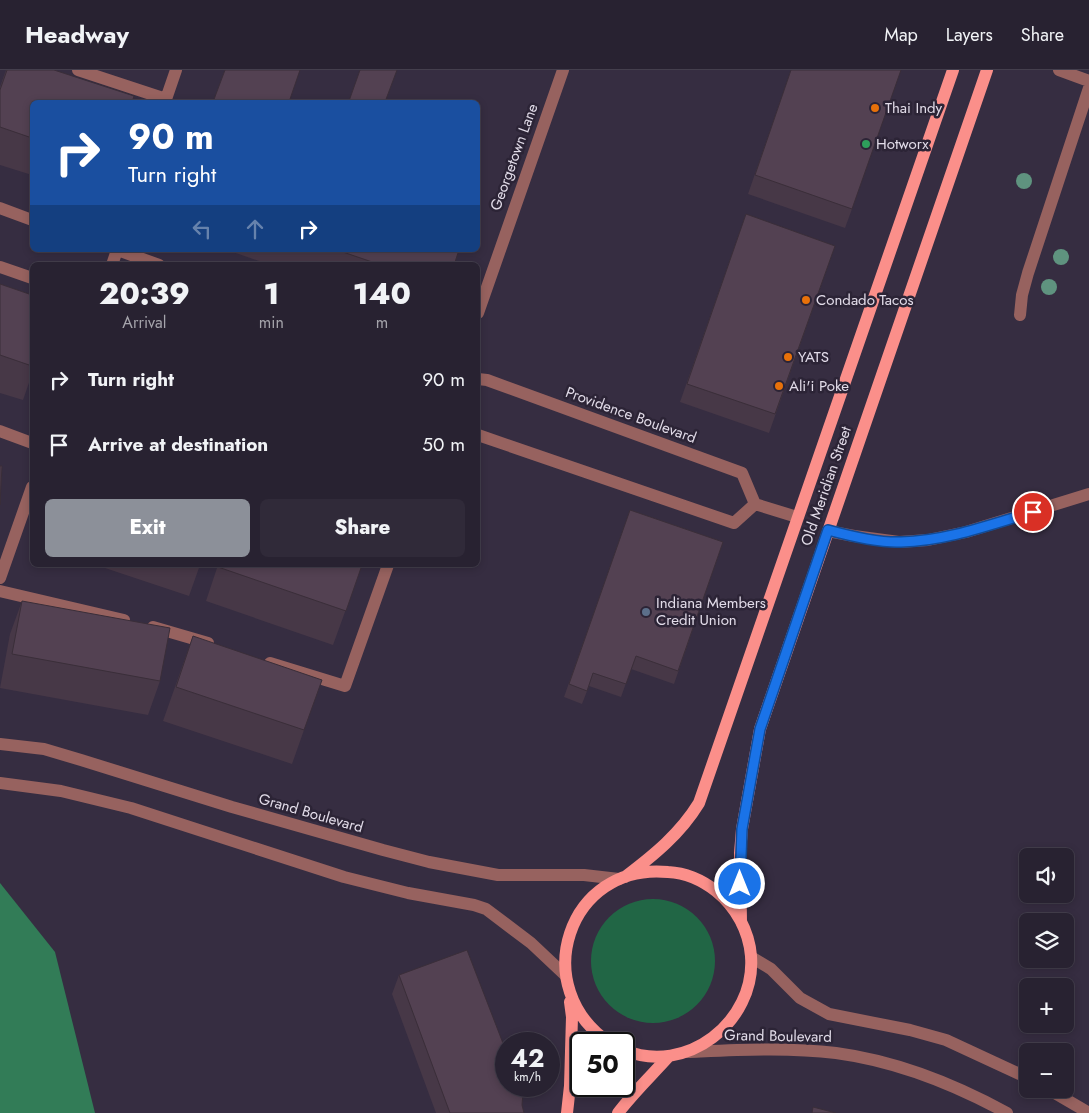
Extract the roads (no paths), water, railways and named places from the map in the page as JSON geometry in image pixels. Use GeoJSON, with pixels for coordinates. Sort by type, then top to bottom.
{"type":"FeatureCollection","features":[{"type":"Feature","properties":{"kind":"main road","name":"Old Meridian Street"},"geometry":{"type":"LineString","coordinates":[[568,990],[565,976],[566,946],[570,932],[584,906],[606,886],[622,878],[650,857],[678,832],[699,803],[953,70]]}},
{"type":"Feature","properties":{"kind":"main road","name":"Old Meridian Street"},"geometry":{"type":"LineString","coordinates":[[741,922],[740,853],[742,829],[760,729],[987,70]]}},
{"type":"Feature","properties":{"kind":"main road"},"geometry":{"type":"LineString","coordinates":[[622,878],[642,872],[676,872],[708,884],[721,895],[741,922],[748,939],[751,956],[750,981],[742,1005],[728,1025],[716,1036],[687,1052],[669,1056],[635,1054]]}},
{"type":"Feature","properties":{"kind":"main road"},"geometry":{"type":"LineString","coordinates":[[568,990],[575,1007],[595,1032]]}},
{"type":"Feature","properties":{"kind":"main road"},"geometry":{"type":"LineString","coordinates":[[567,1113],[570,1086],[572,1017],[568,990]]}},
{"type":"Feature","properties":{"kind":"main road"},"geometry":{"type":"LineString","coordinates":[[618,1113],[629,1098],[669,1056]]}},
{"type":"Feature","properties":{"kind":"street"},"geometry":{"type":"LineString","coordinates":[[78,70],[163,100]]}},
{"type":"Feature","properties":{"kind":"street"},"geometry":{"type":"LineString","coordinates":[[166,100],[176,70]]}},
{"type":"Feature","properties":{"kind":"street","name":"Georgetown Lane"},"geometry":{"type":"LineString","coordinates":[[480,307],[563,70]]}},
{"type":"Feature","properties":{"kind":"street"},"geometry":{"type":"LineString","coordinates":[[1059,70],[1089,81]]}},
{"type":"Feature","properties":{"kind":"street"},"geometry":{"type":"LineString","coordinates":[[1020,315],[1022,296],[1028,273],[1089,88]]}},
{"type":"Feature","properties":{"kind":"street"},"geometry":{"type":"LineString","coordinates":[[0,208],[30,219]]}},
{"type":"Feature","properties":{"kind":"street"},"geometry":{"type":"LineString","coordinates":[[123,252],[151,262]]}},
{"type":"Feature","properties":{"kind":"street"},"geometry":{"type":"LineString","coordinates":[[0,267],[30,277]]}},
{"type":"Feature","properties":{"kind":"street","name":"Providence Boulevard"},"geometry":{"type":"LineString","coordinates":[[480,378],[742,473],[754,504]]}},
{"type":"Feature","properties":{"kind":"street"},"geometry":{"type":"LineString","coordinates":[[0,431],[30,442]]}},
{"type":"Feature","properties":{"kind":"street"},"geometry":{"type":"LineString","coordinates":[[480,436],[734,522],[754,504],[797,518]]}},
{"type":"Feature","properties":{"kind":"street"},"geometry":{"type":"LineString","coordinates":[[0,578],[30,493]]}},
{"type":"Feature","properties":{"kind":"street"},"geometry":{"type":"LineString","coordinates":[[828,530],[854,536],[899,542],[928,540],[966,532],[1089,494]]}},
{"type":"Feature","properties":{"kind":"street"},"geometry":{"type":"LineString","coordinates":[[262,660],[345,686],[387,567]]}},
{"type":"Feature","properties":{"kind":"street"},"geometry":{"type":"LineString","coordinates":[[0,591],[170,631],[216,646]]}},
{"type":"Feature","properties":{"kind":"street","name":"Grand Boulevard"},"geometry":{"type":"LineString","coordinates":[[0,744],[44,749],[63,754],[232,807],[429,862],[498,875],[584,875],[622,878]]}},
{"type":"Feature","properties":{"kind":"street"},"geometry":{"type":"LineString","coordinates":[[0,783],[61,791],[131,808],[344,877],[474,905],[492,912],[530,943],[565,976]]}},
{"type":"Feature","properties":{"kind":"street","name":"Grand Boulevard"},"geometry":{"type":"LineString","coordinates":[[751,956],[771,969],[800,998],[829,1014],[938,1037],[1019,1074]]}},
{"type":"Feature","properties":{"kind":"street","name":"Grand Boulevard"},"geometry":{"type":"LineString","coordinates":[[687,1052],[803,1050],[836,1053],[886,1063],[933,1078],[1007,1113]]}},
{"type":"Feature","properties":{"kind":"street"},"geometry":{"type":"LineString","coordinates":[[1063,1098],[1089,1113]]}},
{"type":"Feature","properties":{"kind":"place","name":"Thai Indy"},"geometry":{"type":"Point","coordinates":[875,108]}},
{"type":"Feature","properties":{"kind":"place","name":"Hotworx"},"geometry":{"type":"Point","coordinates":[866,144]}},
{"type":"Feature","properties":{"kind":"place","name":"Condado Tacos"},"geometry":{"type":"Point","coordinates":[806,300]}},
{"type":"Feature","properties":{"kind":"place","name":"YATS"},"geometry":{"type":"Point","coordinates":[788,357]}},
{"type":"Feature","properties":{"kind":"place","name":"Ali'i Poke"},"geometry":{"type":"Point","coordinates":[779,386]}},
{"type":"Feature","properties":{"kind":"place","name":"Indiana Members Credit Union"},"geometry":{"type":"Point","coordinates":[646,612]}}]}
